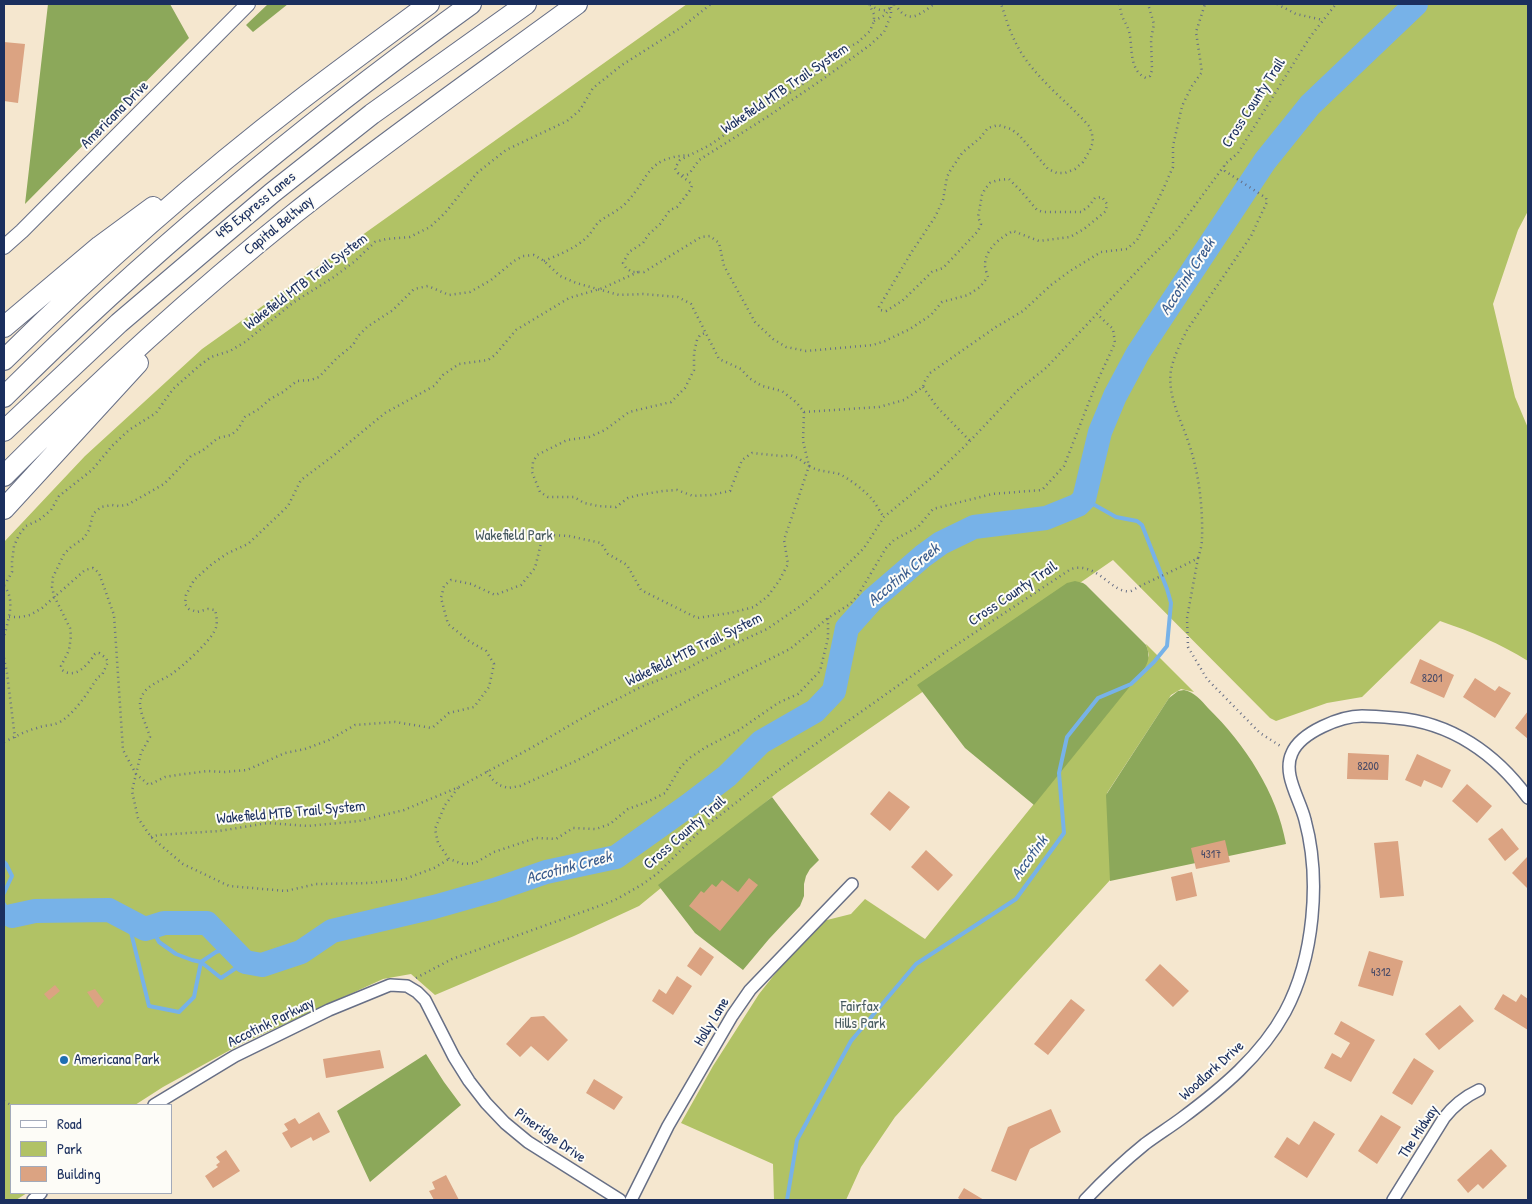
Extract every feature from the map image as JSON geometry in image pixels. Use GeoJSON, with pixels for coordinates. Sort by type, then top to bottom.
{"type":"FeatureCollection","features":[{"type":"Feature","properties":{"kind":"highway"},"geometry":{"type":"LineString","coordinates":[[4,327],[100,246],[429,4]]}},
{"type":"Feature","properties":{"kind":"highway","name":"495 Express Lanes"},"geometry":{"type":"LineString","coordinates":[[4,397],[79,325],[243,179],[298,134],[471,4]]}},
{"type":"Feature","properties":{"kind":"highway","name":"495 Express Lanes"},"geometry":{"type":"LineString","coordinates":[[4,431],[119,323],[265,199],[372,114],[526,4]]}},
{"type":"Feature","properties":{"kind":"highway","name":"Capital Beltway"},"geometry":{"type":"LineString","coordinates":[[4,476],[123,361],[232,265],[357,165],[577,4]]}},
{"type":"Feature","properties":{"kind":"highway"},"geometry":{"type":"LineString","coordinates":[[4,360],[96,272],[196,185],[298,102]]}},
{"type":"Feature","properties":{"kind":"highway"},"geometry":{"type":"LineString","coordinates":[[4,508],[232,265]]}},
{"type":"Feature","properties":{"kind":"street","name":"Americana Drive"},"geometry":{"type":"LineString","coordinates":[[4,247],[248,4]]}},
{"type":"Feature","properties":{"kind":"street"},"geometry":{"type":"LineString","coordinates":[[1291,753],[1306,736],[1323,726],[1342,719],[1361,716],[1410,720],[1435,726],[1458,736],[1482,750],[1516,780],[1528,798]]}},
{"type":"Feature","properties":{"kind":"street","name":"Woodlark Drive"},"geometry":{"type":"LineString","coordinates":[[1085,1200],[1146,1143],[1181,1119],[1233,1077],[1265,1042],[1285,1012],[1293,995],[1309,938],[1313,878],[1311,850],[1305,819],[1290,775],[1291,753]]}},
{"type":"Feature","properties":{"kind":"street","name":"Holly Lane"},"geometry":{"type":"LineString","coordinates":[[631,1200],[668,1126],[732,1016],[750,990],[852,884]]}},
{"type":"Feature","properties":{"kind":"street","name":"Accotink Parkway"},"geometry":{"type":"LineString","coordinates":[[156,1104],[236,1056],[329,1010],[390,985],[407,986]]}},
{"type":"Feature","properties":{"kind":"street","name":"Pineridge Drive"},"geometry":{"type":"LineString","coordinates":[[407,986],[425,1000],[454,1057],[469,1081],[504,1123],[528,1142],[620,1200]]}},
{"type":"Feature","properties":{"kind":"street","name":"The Midway"},"geometry":{"type":"LineString","coordinates":[[1393,1200],[1453,1106],[1465,1097],[1480,1090]]}},
{"type":"Feature","properties":{"kind":"path","name":"Wakefield MTB Trail System"},"geometry":{"type":"LineString","coordinates":[[4,637],[11,599],[4,585],[12,572],[14,546],[19,535],[26,526],[39,520],[51,510],[59,496],[92,470],[112,446],[129,430],[156,413],[173,389],[211,357],[245,342],[294,302],[334,278],[375,242],[410,237],[430,227],[445,213],[477,173],[506,150],[567,121],[580,110],[593,88],[622,65],[682,27],[711,4]]}},
{"type":"Feature","properties":{"kind":"path"},"geometry":{"type":"LineString","coordinates":[[870,4],[883,11],[893,5],[905,16],[911,17],[916,16],[934,4]]}},
{"type":"Feature","properties":{"kind":"path"},"geometry":{"type":"LineString","coordinates":[[870,4],[874,14],[874,21]]}},
{"type":"Feature","properties":{"kind":"path"},"geometry":{"type":"LineString","coordinates":[[678,173],[692,185],[690,189],[643,243],[629,252],[623,263],[626,268],[632,272],[644,272],[701,237],[710,236],[719,243],[724,266],[755,322],[773,338],[786,346],[806,351],[873,345],[910,329],[931,315],[942,302],[968,295],[980,287],[988,278],[985,265],[988,255],[1000,238],[1013,231],[1039,241],[1070,238],[1106,211],[1107,204],[1102,198],[1095,198],[1081,212],[1043,212],[1037,210],[1009,179],[990,182],[982,195],[978,217],[981,224],[978,232],[943,268],[932,272],[902,301],[886,311],[880,310],[879,307],[935,217],[943,200],[947,177],[950,171],[962,153],[980,138],[988,128],[998,125],[1019,134],[1048,169],[1057,173],[1066,174],[1075,169],[1083,162],[1090,150],[1093,142],[1089,126],[1042,79],[1025,58],[1013,38],[1001,4]]}},
{"type":"Feature","properties":{"kind":"path"},"geometry":{"type":"LineString","coordinates":[[1120,4],[1122,16],[1129,32],[1131,55],[1134,64],[1141,76],[1146,78],[1150,76],[1152,70],[1151,50],[1154,24],[1148,4]]}},
{"type":"Feature","properties":{"kind":"path"},"geometry":{"type":"LineString","coordinates":[[804,412],[879,407],[904,400],[923,388],[930,373],[996,327],[1023,311],[1070,271],[1101,252],[1127,249],[1137,240],[1173,167],[1172,146],[1182,106],[1192,86],[1202,72],[1196,32],[1205,4]]}},
{"type":"Feature","properties":{"kind":"path"},"geometry":{"type":"LineString","coordinates":[[1277,4],[1296,14],[1323,20]]}},
{"type":"Feature","properties":{"kind":"path","name":"Cross County Trail"},"geometry":{"type":"LineString","coordinates":[[407,986],[417,977],[452,959],[615,900],[643,884],[658,873],[701,830],[769,777],[947,651],[1071,569],[1080,568],[1092,571],[1122,591],[1127,592],[1175,571],[1198,558],[1202,540],[1197,477],[1194,460],[1170,388],[1171,369],[1178,347],[1187,330],[1251,236],[1266,206],[1267,200],[1263,196],[1229,174],[1224,169],[1224,165],[1238,153],[1303,49],[1336,4]]}},
{"type":"Feature","properties":{"kind":"path","name":"Wakefield MTB Trail System"},"geometry":{"type":"LineString","coordinates":[[893,5],[884,32],[870,45],[767,117],[699,160],[689,174],[684,176],[678,173],[675,168],[680,160],[710,145],[757,112],[794,92],[835,54],[857,43],[870,31],[874,21],[885,15],[893,5]]}},
{"type":"Feature","properties":{"kind":"path","name":"Wakefield MTB Trail System"},"geometry":{"type":"LineString","coordinates":[[544,261],[580,243],[598,223],[624,205],[653,166],[664,159],[692,155]]}},
{"type":"Feature","properties":{"kind":"path","name":"Wakefield MTB Trail System"},"geometry":{"type":"LineString","coordinates":[[151,838],[158,835],[218,831],[268,824],[308,826],[359,821],[404,810],[459,786],[532,748],[611,702],[641,687],[684,670],[767,628],[805,603],[846,566],[864,548],[884,517],[935,475],[1018,390],[1046,368],[1174,234],[1224,165]]}},
{"type":"Feature","properties":{"kind":"path"},"geometry":{"type":"LineString","coordinates":[[4,742],[38,727],[60,722],[84,698],[98,677],[102,675],[108,662],[99,653],[95,654],[84,669],[70,674],[62,670],[61,666],[69,650],[71,636],[70,628],[54,596],[52,587],[53,577],[64,554],[84,538],[90,530],[93,514],[101,507],[112,504],[119,506],[127,505],[164,484],[191,456],[210,446],[218,438],[231,435],[238,429],[245,417],[260,409],[270,399],[284,392],[297,382],[319,377],[353,345],[358,336],[367,327],[393,310],[414,289],[428,286],[449,295],[470,292],[491,280],[514,261],[523,256],[534,255],[544,261],[560,276],[596,289],[619,295],[643,294],[678,297],[691,304],[719,360],[741,369],[749,378],[762,386],[782,391],[797,403],[804,412],[803,441],[809,466]]}},
{"type":"Feature","properties":{"kind":"path"},"geometry":{"type":"LineString","coordinates":[[638,272],[603,288],[569,298],[516,330],[495,355],[488,360],[459,364],[443,375],[434,386],[385,413],[333,456],[300,480],[288,506],[248,544],[228,553],[194,580],[186,595],[186,604],[189,609],[197,612],[208,609],[215,610],[218,619],[215,631],[200,648],[172,674],[155,682],[144,693],[140,702],[150,736],[141,753],[132,791],[138,818],[151,838],[183,864],[229,886],[286,891],[316,884],[370,883],[405,879],[434,868],[449,859],[462,864],[475,863],[494,852],[536,838],[556,839],[573,828],[596,829],[610,824],[628,809],[665,793],[680,768],[688,759],[706,747],[739,730],[778,704],[798,694],[820,671],[828,638],[828,618]]}},
{"type":"Feature","properties":{"kind":"path"},"geometry":{"type":"LineString","coordinates":[[487,771],[499,785],[508,788],[520,786],[576,761],[704,692],[790,649],[828,618],[850,604],[858,595],[886,548],[894,540],[918,527],[933,510],[992,494],[1042,490],[1064,466],[1096,384],[1115,343],[1113,329],[1097,314]]}},
{"type":"Feature","properties":{"kind":"path"},"geometry":{"type":"LineString","coordinates":[[705,333],[700,335],[697,340],[694,352],[694,370],[684,388],[671,402],[630,412],[605,430],[589,437],[567,440],[537,455],[533,462],[532,472],[540,492],[548,497],[574,497],[584,503],[616,507],[633,496],[663,491],[677,490],[693,496],[711,495],[730,491],[742,460],[752,453],[790,456],[798,458],[816,470],[840,474],[872,498],[884,517]]}},
{"type":"Feature","properties":{"kind":"path"},"geometry":{"type":"LineString","coordinates":[[923,388],[937,407],[970,441]]}},
{"type":"Feature","properties":{"kind":"path","name":"Wakefield MTB Trail System"},"geometry":{"type":"LineString","coordinates":[[136,774],[149,786],[165,778],[177,775],[208,771],[247,770],[285,753],[305,749],[330,740],[355,725],[395,722],[432,728],[449,713],[474,707],[489,687],[494,664],[486,651],[469,641],[448,624],[441,598],[444,586],[451,580],[471,584],[496,595],[521,585],[535,568],[542,539],[552,534],[601,543],[608,554],[627,565],[641,590],[698,618],[730,614],[754,606],[768,596],[788,564],[784,540],[809,466]]}},
{"type":"Feature","properties":{"kind":"path"},"geometry":{"type":"LineString","coordinates":[[1198,558],[1187,618],[1188,647],[1207,679],[1260,733],[1291,753]]}},
{"type":"Feature","properties":{"kind":"path"},"geometry":{"type":"LineString","coordinates":[[9,617],[30,615],[42,608],[85,570],[92,568],[99,573],[114,615],[123,750],[136,774]]}},
{"type":"Feature","properties":{"kind":"path"},"geometry":{"type":"LineString","coordinates":[[4,658],[15,738]]}},
{"type":"Feature","properties":{"kind":"path","name":"Wakefield MTB Trail System"},"geometry":{"type":"LineString","coordinates":[[449,859],[438,843],[435,829],[445,805],[459,786]]}},
{"type":"Feature","properties":{"kind":"green space"},"geometry":{"type":"Polygon","coordinates":[[[48,4],[170,4],[189,38],[25,204],[48,4]]]}},
{"type":"Feature","properties":{"kind":"green space"},"geometry":{"type":"Polygon","coordinates":[[[268,4],[288,4],[253,32],[246,25],[268,4]]]}},
{"type":"Feature","properties":{"kind":"green space","name":"Wakefield Park"},"geometry":{"type":"Polygon","coordinates":[[[687,4],[1528,4],[1528,211],[1518,230],[1493,304],[1515,397],[1528,428],[1528,661],[1485,638],[1440,621],[1362,697],[1327,703],[1276,721],[1270,718],[1113,560],[778,792],[639,906],[574,936],[435,995],[411,974],[383,979],[241,1044],[163,1087],[137,1104],[10,1104],[10,1194],[25,1194],[16,1200],[4,1200],[4,542],[85,456],[202,349],[687,4]]]}},
{"type":"Feature","properties":{"kind":"green space"},"geometry":{"type":"Polygon","coordinates":[[[1075,581],[1086,585],[1146,645],[1148,661],[1144,669],[1034,805],[965,748],[917,685],[1067,583],[1075,581]]]}},
{"type":"Feature","properties":{"kind":"green space","name":"Fairfax Hills Park"},"geometry":{"type":"Polygon","coordinates":[[[1146,644],[1194,692],[1181,689],[1171,695],[1107,793],[1111,879],[895,1117],[861,1167],[846,1200],[774,1200],[773,1164],[681,1123],[713,1066],[759,994],[790,955],[823,921],[851,914],[865,899],[925,939],[1145,666],[1149,655],[1146,644]]]}},
{"type":"Feature","properties":{"kind":"green space"},"geometry":{"type":"Polygon","coordinates":[[[1184,690],[1200,699],[1247,753],[1258,770],[1275,806],[1286,844],[1110,881],[1106,795],[1169,698],[1178,691],[1184,690]]]}},
{"type":"Feature","properties":{"kind":"green space"},"geometry":{"type":"Polygon","coordinates":[[[772,797],[819,860],[806,876],[804,896],[800,906],[743,970],[695,933],[658,885],[772,797]]]}},
{"type":"Feature","properties":{"kind":"green space"},"geometry":{"type":"Polygon","coordinates":[[[426,1054],[461,1105],[370,1182],[337,1111],[426,1054]]]}},
{"type":"Feature","properties":{"kind":"building"},"geometry":{"type":"Polygon","coordinates":[[[4,42],[25,44],[18,103],[4,101],[4,42]]]}},
{"type":"Feature","properties":{"kind":"building"},"geometry":{"type":"Polygon","coordinates":[[[1420,659],[1454,675],[1444,698],[1410,683],[1420,659]]]}},
{"type":"Feature","properties":{"kind":"building"},"geometry":{"type":"Polygon","coordinates":[[[1475,678],[1495,691],[1499,686],[1511,693],[1495,718],[1463,697],[1475,678]]]}},
{"type":"Feature","properties":{"kind":"building"},"geometry":{"type":"Polygon","coordinates":[[[1528,711],[1528,739],[1515,728],[1528,711]]]}},
{"type":"Feature","properties":{"kind":"building"},"geometry":{"type":"Polygon","coordinates":[[[1348,753],[1389,755],[1388,780],[1347,779],[1348,753]]]}},
{"type":"Feature","properties":{"kind":"building"},"geometry":{"type":"Polygon","coordinates":[[[1417,754],[1451,770],[1442,788],[1424,780],[1421,787],[1405,780],[1417,754]]]}},
{"type":"Feature","properties":{"kind":"building"},"geometry":{"type":"Polygon","coordinates":[[[1467,784],[1492,806],[1477,823],[1452,801],[1467,784]]]}},
{"type":"Feature","properties":{"kind":"building"},"geometry":{"type":"Polygon","coordinates":[[[889,791],[910,807],[890,831],[870,814],[889,791]]]}},
{"type":"Feature","properties":{"kind":"building"},"geometry":{"type":"Polygon","coordinates":[[[1502,828],[1519,849],[1505,861],[1488,839],[1502,828]]]}},
{"type":"Feature","properties":{"kind":"building"},"geometry":{"type":"Polygon","coordinates":[[[1225,840],[1230,862],[1196,869],[1191,848],[1225,840]]]}},
{"type":"Feature","properties":{"kind":"building"},"geometry":{"type":"Polygon","coordinates":[[[1398,841],[1404,896],[1380,898],[1374,843],[1398,841]]]}},
{"type":"Feature","properties":{"kind":"building"},"geometry":{"type":"Polygon","coordinates":[[[926,850],[953,875],[938,891],[911,867],[926,850]]]}},
{"type":"Feature","properties":{"kind":"building"},"geometry":{"type":"Polygon","coordinates":[[[1528,858],[1528,889],[1512,873],[1528,858]]]}},
{"type":"Feature","properties":{"kind":"building"},"geometry":{"type":"Polygon","coordinates":[[[1192,872],[1197,896],[1176,901],[1171,877],[1192,872]]]}},
{"type":"Feature","properties":{"kind":"building"},"geometry":{"type":"Polygon","coordinates":[[[749,878],[758,885],[720,931],[689,906],[701,891],[704,893],[712,884],[716,887],[722,880],[738,892],[749,878]]]}},
{"type":"Feature","properties":{"kind":"building"},"geometry":{"type":"Polygon","coordinates":[[[700,947],[714,957],[701,976],[687,966],[700,947]]]}},
{"type":"Feature","properties":{"kind":"building"},"geometry":{"type":"Polygon","coordinates":[[[1369,951],[1403,961],[1393,996],[1358,986],[1369,951]]]}},
{"type":"Feature","properties":{"kind":"building"},"geometry":{"type":"Polygon","coordinates":[[[1160,964],[1189,991],[1173,1007],[1145,980],[1160,964]]]}},
{"type":"Feature","properties":{"kind":"building"},"geometry":{"type":"Polygon","coordinates":[[[677,976],[692,986],[673,1015],[652,1001],[659,989],[666,994],[677,976]]]}},
{"type":"Feature","properties":{"kind":"building"},"geometry":{"type":"Polygon","coordinates":[[[55,985],[60,991],[49,1000],[44,994],[55,985]]]}},
{"type":"Feature","properties":{"kind":"building"},"geometry":{"type":"Polygon","coordinates":[[[95,989],[104,1001],[98,1008],[87,992],[95,989]]]}},
{"type":"Feature","properties":{"kind":"building"},"geometry":{"type":"Polygon","coordinates":[[[1503,994],[1516,1002],[1521,994],[1528,999],[1528,1030],[1494,1009],[1503,994]]]}},
{"type":"Feature","properties":{"kind":"building"},"geometry":{"type":"Polygon","coordinates":[[[1071,999],[1085,1010],[1048,1055],[1034,1044],[1071,999]]]}},
{"type":"Feature","properties":{"kind":"building"},"geometry":{"type":"Polygon","coordinates":[[[1460,1005],[1474,1021],[1439,1050],[1425,1034],[1460,1005]]]}},
{"type":"Feature","properties":{"kind":"building"},"geometry":{"type":"Polygon","coordinates":[[[544,1016],[568,1040],[548,1061],[531,1046],[520,1057],[506,1044],[531,1017],[544,1016]]]}},
{"type":"Feature","properties":{"kind":"building"},"geometry":{"type":"Polygon","coordinates":[[[1341,1021],[1375,1040],[1351,1082],[1324,1068],[1332,1053],[1341,1058],[1350,1043],[1334,1034],[1341,1021]]]}},
{"type":"Feature","properties":{"kind":"building"},"geometry":{"type":"Polygon","coordinates":[[[380,1050],[384,1068],[326,1078],[323,1059],[380,1050]]]}},
{"type":"Feature","properties":{"kind":"building"},"geometry":{"type":"Polygon","coordinates":[[[1414,1058],[1434,1071],[1412,1105],[1392,1093],[1414,1058]]]}},
{"type":"Feature","properties":{"kind":"building"},"geometry":{"type":"Polygon","coordinates":[[[594,1079],[623,1097],[614,1110],[586,1093],[594,1079]]]}},
{"type":"Feature","properties":{"kind":"building"},"geometry":{"type":"Polygon","coordinates":[[[1051,1109],[1061,1132],[1030,1149],[1016,1181],[991,1171],[1008,1127],[1051,1109]]]}},
{"type":"Feature","properties":{"kind":"building"},"geometry":{"type":"Polygon","coordinates":[[[319,1112],[330,1132],[313,1141],[311,1137],[291,1148],[282,1133],[288,1130],[284,1124],[295,1118],[299,1124],[319,1112]]]}},
{"type":"Feature","properties":{"kind":"building"},"geometry":{"type":"Polygon","coordinates":[[[1381,1115],[1401,1127],[1377,1164],[1358,1151],[1381,1115]]]}},
{"type":"Feature","properties":{"kind":"building"},"geometry":{"type":"Polygon","coordinates":[[[1314,1121],[1335,1134],[1307,1178],[1274,1157],[1287,1137],[1299,1145],[1314,1121]]]}},
{"type":"Feature","properties":{"kind":"building"},"geometry":{"type":"Polygon","coordinates":[[[1491,1149],[1507,1166],[1483,1189],[1478,1184],[1468,1193],[1457,1180],[1491,1149]]]}},
{"type":"Feature","properties":{"kind":"building"},"geometry":{"type":"Polygon","coordinates":[[[226,1150],[240,1171],[213,1188],[205,1176],[218,1167],[216,1165],[220,1162],[216,1157],[226,1150]]]}},
{"type":"Feature","properties":{"kind":"building"},"geometry":{"type":"Polygon","coordinates":[[[446,1175],[459,1200],[434,1200],[429,1191],[435,1189],[432,1182],[446,1175]]]}},
{"type":"Feature","properties":{"kind":"building"},"geometry":{"type":"Polygon","coordinates":[[[964,1188],[984,1200],[961,1200],[958,1198],[964,1188]]]}},
{"type":"Feature","properties":{"kind":"waterway","name":"Accotink Creek"},"geometry":{"type":"LineString","coordinates":[[12,916],[35,911],[109,910],[145,929],[164,923],[207,923],[245,962],[262,965],[301,952],[332,931],[434,907],[494,890],[546,872],[616,857],[727,776],[761,742],[815,711],[834,691],[847,628],[872,600],[923,556],[941,543],[974,527],[1046,518],[1078,505],[1084,499],[1100,432],[1115,396],[1138,353],[1265,161],[1310,105],[1416,4]]}},
{"type":"Feature","properties":{"kind":"waterway","name":"Accotink"},"geometry":{"type":"LineString","coordinates":[[787,1200],[797,1140],[851,1041],[916,964],[1016,899],[1064,833],[1059,773],[1067,737],[1098,698],[1131,684],[1154,662],[1167,646],[1171,603],[1142,525],[1137,521],[1116,517],[1084,499]]}},
{"type":"Feature","properties":{"kind":"waterway"},"geometry":{"type":"LineString","coordinates":[[4,862],[12,876],[4,893]]}},
{"type":"Feature","properties":{"kind":"waterway","name":"Accotink Creek"},"geometry":{"type":"LineString","coordinates":[[4,904],[12,916],[4,918]]}},
{"type":"Feature","properties":{"kind":"waterway","name":"Accotink Creek"},"geometry":{"type":"LineString","coordinates":[[128,920],[149,1006],[179,1012],[194,997],[201,962],[216,952],[231,947]]}},
{"type":"Feature","properties":{"kind":"waterway","name":"Accotink Creek"},"geometry":{"type":"LineString","coordinates":[[151,927],[159,942],[176,954],[201,962],[221,978],[245,962]]}},
{"type":"Feature","properties":{"kind":"place","name":"Americana Park"},"geometry":{"type":"Point","coordinates":[64,1060]}}]}
